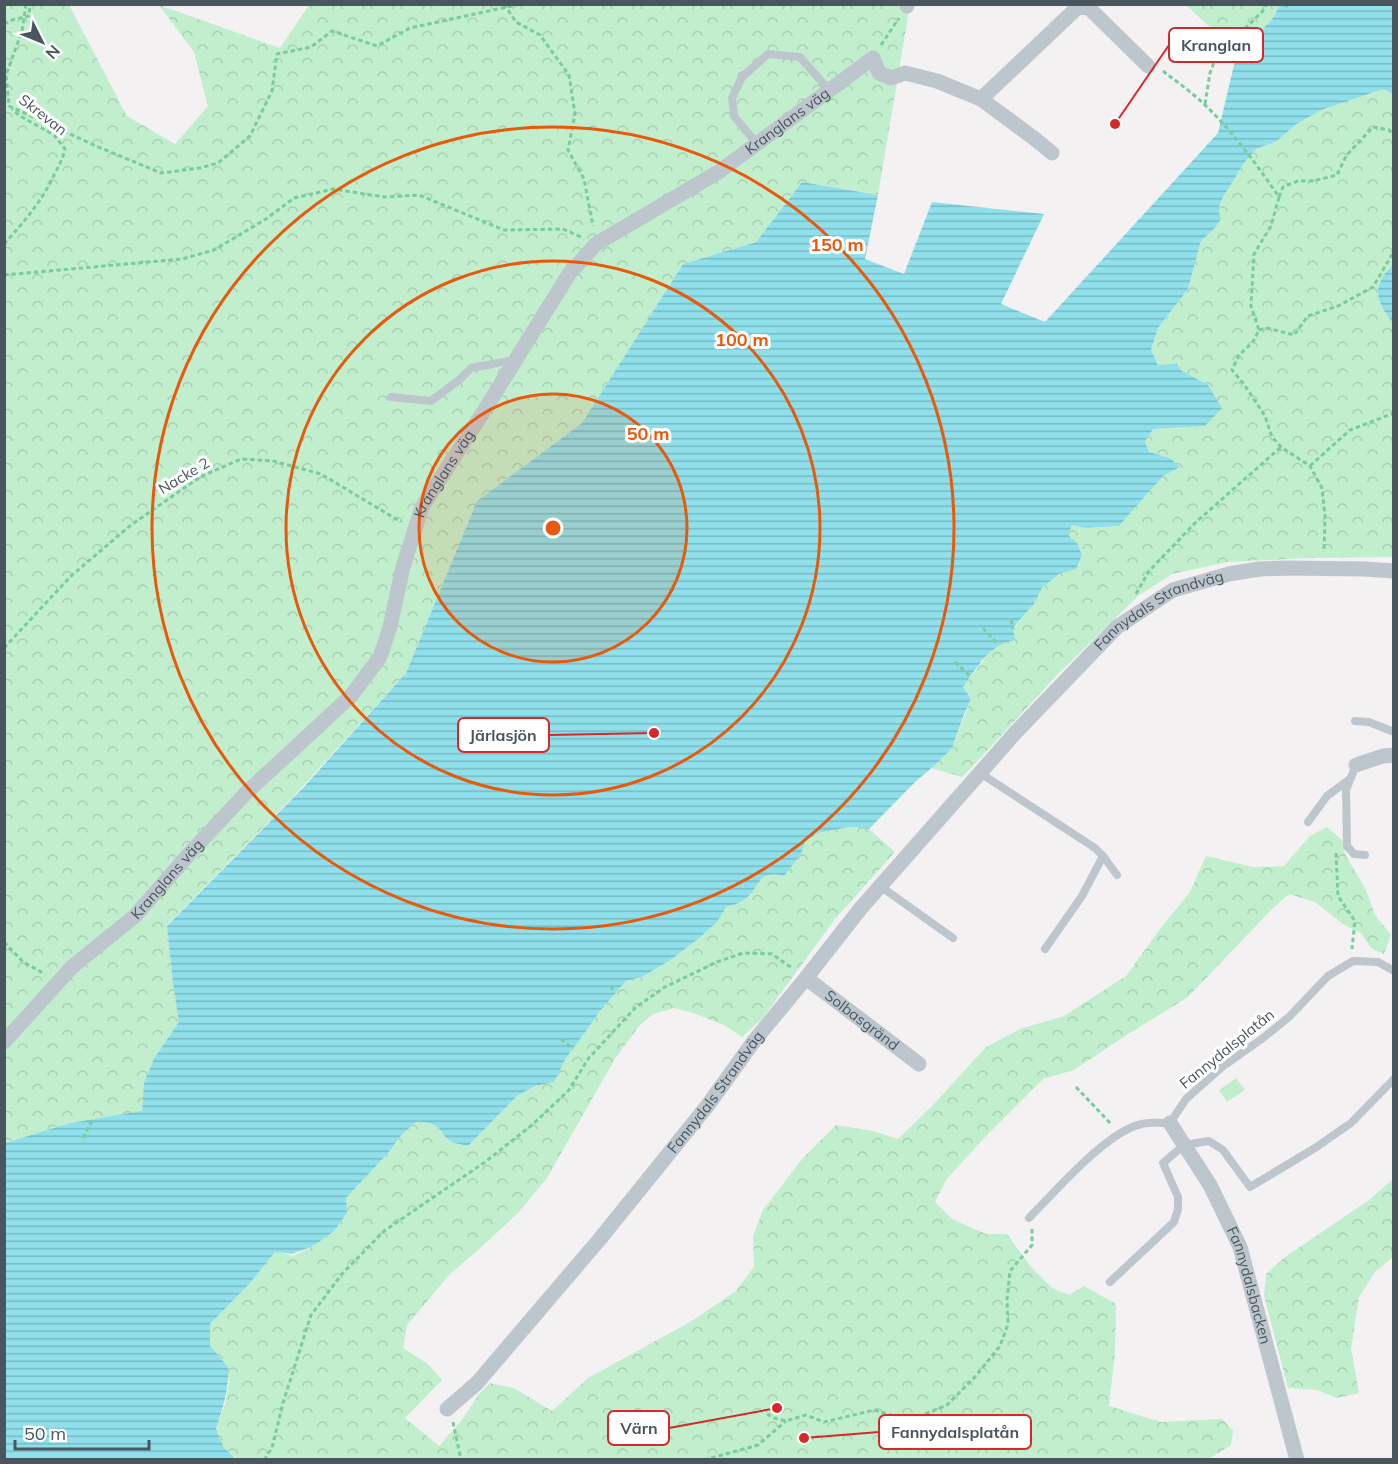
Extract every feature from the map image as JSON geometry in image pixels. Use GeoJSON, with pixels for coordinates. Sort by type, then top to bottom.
{"type":"FeatureCollection","features":[{"type":"Feature","properties":{"kind":"street"},"geometry":{"type":"LineString","coordinates":[[981,99],[1078,7],[1089,8],[1148,66]]}},
{"type":"Feature","properties":{"kind":"street","name":"Kranglans väg"},"geometry":{"type":"LineString","coordinates":[[4,1042],[72,967],[135,916],[190,852],[247,792],[351,696],[380,657],[390,627],[403,567],[422,507],[569,274],[596,244],[720,171],[873,58]]}},
{"type":"Feature","properties":{"kind":"street"},"geometry":{"type":"LineString","coordinates":[[873,58],[879,73],[891,78],[905,73],[937,81],[981,99],[1052,153]]}},
{"type":"Feature","properties":{"kind":"street","name":"Fannydals Strandväg"},"geometry":{"type":"LineString","coordinates":[[447,1409],[477,1383],[599,1240],[861,908],[1016,732],[1118,627],[1173,590],[1229,574],[1259,569],[1288,568],[1394,571]]}},
{"type":"Feature","properties":{"kind":"street"},"geometry":{"type":"LineString","coordinates":[[1353,772],[1383,756],[1394,755]]}},
{"type":"Feature","properties":{"kind":"street","name":"Solbasgränd"},"geometry":{"type":"LineString","coordinates":[[806,978],[919,1064]]}},
{"type":"Feature","properties":{"kind":"street","name":"Fannydalsbacken"},"geometry":{"type":"LineString","coordinates":[[1170,1123],[1210,1185],[1240,1247],[1297,1460]]}},
{"type":"Feature","properties":{"kind":"lane"},"geometry":{"type":"LineString","coordinates":[[757,144],[734,116],[732,98],[742,77],[768,54],[800,57],[829,90]]}},
{"type":"Feature","properties":{"kind":"lane"},"geometry":{"type":"LineString","coordinates":[[391,397],[431,401],[471,368],[516,360]]}},
{"type":"Feature","properties":{"kind":"lane"},"geometry":{"type":"LineString","coordinates":[[1355,722],[1370,723],[1394,732]]}},
{"type":"Feature","properties":{"kind":"lane"},"geometry":{"type":"LineString","coordinates":[[1308,822],[1327,796],[1353,772]]}},
{"type":"Feature","properties":{"kind":"lane"},"geometry":{"type":"LineString","coordinates":[[1353,772],[1346,790],[1347,846],[1354,854],[1365,855]]}},
{"type":"Feature","properties":{"kind":"lane"},"geometry":{"type":"LineString","coordinates":[[980,773],[1095,848],[1117,875]]}},
{"type":"Feature","properties":{"kind":"lane"},"geometry":{"type":"LineString","coordinates":[[1045,949],[1082,896],[1102,856]]}},
{"type":"Feature","properties":{"kind":"lane"},"geometry":{"type":"LineString","coordinates":[[880,886],[953,938]]}},
{"type":"Feature","properties":{"kind":"lane"},"geometry":{"type":"LineString","coordinates":[[1353,961],[1378,962],[1394,971]]}},
{"type":"Feature","properties":{"kind":"lane","name":"Fannydalsplatån"},"geometry":{"type":"LineString","coordinates":[[1170,1123],[1186,1099],[1222,1067],[1289,1017],[1328,976],[1353,961]]}},
{"type":"Feature","properties":{"kind":"lane"},"geometry":{"type":"LineString","coordinates":[[1110,1282],[1174,1222],[1178,1209],[1178,1197],[1163,1163],[1184,1145],[1209,1141],[1223,1150],[1250,1187],[1315,1148],[1351,1123],[1394,1079]]}},
{"type":"Feature","properties":{"kind":"lane"},"geometry":{"type":"LineString","coordinates":[[1029,1218],[1095,1151],[1120,1134],[1143,1123],[1170,1123]]}},
{"type":"Feature","properties":{"kind":"path"},"geometry":{"type":"LineString","coordinates":[[4,24],[29,16],[28,4]]}},
{"type":"Feature","properties":{"kind":"path"},"geometry":{"type":"LineString","coordinates":[[24,17],[22,31],[6,75],[9,106],[161,173],[200,168],[218,163],[250,136],[272,91],[277,54],[311,48],[332,31],[377,46],[410,28],[520,4]]}},
{"type":"Feature","properties":{"kind":"path"},"geometry":{"type":"LineString","coordinates":[[1205,104],[1210,73],[1219,49],[1238,35],[1262,12],[1267,4]]}},
{"type":"Feature","properties":{"kind":"path"},"geometry":{"type":"LineString","coordinates":[[1284,4],[1289,8]]}},
{"type":"Feature","properties":{"kind":"path"},"geometry":{"type":"LineString","coordinates":[[873,58],[907,5]]}},
{"type":"Feature","properties":{"kind":"path"},"geometry":{"type":"LineString","coordinates":[[505,6],[516,22],[540,35],[569,75],[575,114],[567,150],[584,179],[596,244]]}},
{"type":"Feature","properties":{"kind":"path"},"geometry":{"type":"LineString","coordinates":[[1148,66],[1161,69],[1205,104],[1221,121],[1279,197]]}},
{"type":"Feature","properties":{"kind":"path","name":"Skrevan"},"geometry":{"type":"LineString","coordinates":[[4,94],[9,106],[20,116],[54,135],[65,149],[64,156],[46,193],[26,221],[4,244]]}},
{"type":"Feature","properties":{"kind":"path"},"geometry":{"type":"LineString","coordinates":[[1324,569],[1325,516],[1322,488],[1310,466],[1281,447],[1272,436],[1265,416],[1232,370],[1239,355],[1253,342],[1259,330],[1251,306],[1254,254],[1271,226],[1283,187],[1298,181],[1313,181],[1337,175],[1346,156],[1373,127],[1389,130],[1394,135]]}},
{"type":"Feature","properties":{"kind":"path"},"geometry":{"type":"LineString","coordinates":[[4,275],[182,259],[214,250],[266,219],[294,198],[333,189],[384,197],[419,195],[504,230],[563,229],[596,244]]}},
{"type":"Feature","properties":{"kind":"path"},"geometry":{"type":"LineString","coordinates":[[1259,330],[1267,328],[1294,335],[1308,316],[1338,306],[1373,287],[1394,251]]}},
{"type":"Feature","properties":{"kind":"path"},"geometry":{"type":"LineString","coordinates":[[1310,466],[1350,430],[1394,413]]}},
{"type":"Feature","properties":{"kind":"path"},"geometry":{"type":"LineString","coordinates":[[1133,599],[1149,571],[1195,523],[1281,447]]}},
{"type":"Feature","properties":{"kind":"path","name":"Nacke 2"},"geometry":{"type":"LineString","coordinates":[[4,648],[71,576],[131,525],[200,477],[241,459],[273,461],[321,474],[415,530]]}},
{"type":"Feature","properties":{"kind":"path"},"geometry":{"type":"LineString","coordinates":[[1011,620],[1013,628]]}},
{"type":"Feature","properties":{"kind":"path"},"geometry":{"type":"LineString","coordinates":[[983,628],[998,645]]}},
{"type":"Feature","properties":{"kind":"path"},"geometry":{"type":"LineString","coordinates":[[955,662],[971,677]]}},
{"type":"Feature","properties":{"kind":"path"},"geometry":{"type":"LineString","coordinates":[[1336,845],[1338,896],[1355,921],[1352,943],[1353,961]]}},
{"type":"Feature","properties":{"kind":"path"},"geometry":{"type":"LineString","coordinates":[[4,942],[23,963],[59,981]]}},
{"type":"Feature","properties":{"kind":"path"},"geometry":{"type":"LineString","coordinates":[[264,1460],[272,1448],[283,1403],[311,1315],[342,1274],[384,1231],[485,1162],[531,1125],[568,1090],[588,1059],[636,1007],[665,987],[717,962],[743,953],[772,954],[806,978]]}},
{"type":"Feature","properties":{"kind":"path"},"geometry":{"type":"LineString","coordinates":[[611,986],[614,993]]}},
{"type":"Feature","properties":{"kind":"path"},"geometry":{"type":"LineString","coordinates":[[561,1039],[573,1049]]}},
{"type":"Feature","properties":{"kind":"path"},"geometry":{"type":"LineString","coordinates":[[1077,1087],[1120,1134]]}},
{"type":"Feature","properties":{"kind":"path"},"geometry":{"type":"LineString","coordinates":[[83,1138],[93,1119]]}},
{"type":"Feature","properties":{"kind":"path"},"geometry":{"type":"LineString","coordinates":[[704,1460],[758,1445],[786,1421],[806,1415],[824,1422],[874,1410],[898,1417],[918,1417],[947,1405],[975,1377],[1000,1346],[1008,1324],[1007,1299],[1010,1271],[1032,1245],[1032,1229]]}},
{"type":"Feature","properties":{"kind":"path"},"geometry":{"type":"LineString","coordinates":[[447,1409],[454,1425],[461,1460]]}},
{"type":"Feature","properties":{"kind":"path"},"geometry":{"type":"LineString","coordinates":[[767,1414],[786,1421]]}},
{"type":"Feature","properties":{"kind":"green space"},"geometry":{"type":"Polygon","coordinates":[[[5,5],[69,5],[127,116],[175,144],[208,106],[194,52],[159,5],[280,48],[309,5],[910,5],[878,195],[802,182],[756,242],[683,264],[582,423],[477,501],[406,673],[293,797],[167,925],[173,984],[180,1022],[155,1057],[144,1082],[142,1112],[70,1123],[5,1143],[5,5]]]}},
{"type":"Feature","properties":{"kind":"green space"},"geometry":{"type":"Polygon","coordinates":[[[1186,5],[1280,5],[1271,21],[1237,52],[1186,5]]]}},
{"type":"Feature","properties":{"kind":"green space"},"geometry":{"type":"Polygon","coordinates":[[[1383,89],[1393,94],[1393,265],[1387,270],[1393,322],[1393,557],[1227,562],[1172,574],[1138,596],[1058,674],[962,777],[931,768],[952,748],[971,699],[963,687],[992,649],[1006,641],[1034,604],[1042,588],[1059,574],[1077,543],[1067,535],[1073,524],[1086,528],[1119,526],[1163,476],[1179,467],[1170,458],[1149,452],[1145,442],[1153,429],[1205,426],[1182,371],[1177,364],[1158,365],[1151,350],[1158,328],[1188,289],[1201,241],[1214,229],[1223,197],[1244,163],[1256,149],[1277,141],[1295,125],[1321,109],[1383,89]]]}},
{"type":"Feature","properties":{"kind":"green space"},"geometry":{"type":"Polygon","coordinates":[[[850,827],[869,829],[895,852],[835,919],[762,1019],[742,1037],[724,1025],[674,1008],[653,1014],[640,1025],[616,1057],[547,1178],[518,1213],[450,1274],[407,1325],[403,1348],[428,1364],[442,1380],[405,1418],[439,1446],[490,1383],[514,1388],[552,1411],[588,1378],[690,1322],[736,1291],[754,1267],[753,1236],[763,1210],[802,1159],[836,1125],[873,1131],[898,1139],[986,1047],[1020,1029],[1064,1016],[1126,976],[1190,892],[1206,856],[1253,867],[1284,866],[1310,836],[1327,827],[1342,840],[1346,856],[1366,890],[1375,915],[1391,935],[1384,954],[1371,948],[1361,933],[1344,925],[1315,902],[1289,894],[1188,997],[1074,1070],[1043,1079],[946,1180],[935,1202],[952,1219],[986,1234],[1007,1234],[1031,1267],[1052,1288],[1069,1295],[1084,1286],[1116,1304],[1115,1352],[1109,1406],[1161,1422],[1222,1419],[1233,1430],[1231,1445],[1209,1459],[237,1459],[224,1448],[216,1429],[225,1404],[229,1381],[210,1346],[210,1324],[250,1283],[275,1251],[293,1256],[313,1246],[347,1213],[345,1198],[388,1153],[402,1134],[416,1122],[430,1123],[439,1128],[446,1138],[454,1143],[468,1146],[517,1096],[535,1086],[554,1082],[566,1058],[600,1011],[626,981],[642,977],[672,959],[698,939],[717,922],[727,906],[741,903],[760,879],[801,854],[805,842],[818,833],[850,827]]]}},
{"type":"Feature","properties":{"kind":"green space"},"geometry":{"type":"Polygon","coordinates":[[[1236,1078],[1245,1090],[1227,1102],[1219,1090],[1236,1078]]]}},
{"type":"Feature","properties":{"kind":"green space"},"geometry":{"type":"Polygon","coordinates":[[[1393,1179],[1393,1257],[1375,1272],[1359,1297],[1351,1349],[1359,1393],[1337,1398],[1317,1390],[1288,1388],[1264,1296],[1266,1274],[1285,1257],[1369,1200],[1393,1179]]]}},
{"type":"Feature","properties":{"kind":"water"},"geometry":{"type":"Polygon","coordinates":[[[1280,5],[1393,5],[1393,94],[1383,89],[1321,110],[1295,125],[1277,141],[1256,149],[1244,163],[1218,209],[1221,219],[1201,241],[1188,289],[1158,328],[1151,350],[1158,365],[1177,364],[1182,371],[1208,385],[1222,408],[1205,426],[1153,429],[1145,442],[1149,452],[1170,458],[1180,467],[1163,476],[1119,526],[1086,528],[1072,525],[1068,535],[1077,543],[1082,555],[1076,569],[1059,574],[1042,588],[1034,604],[1013,628],[1015,640],[1006,642],[991,651],[963,687],[971,699],[952,748],[869,829],[850,827],[818,833],[805,842],[801,854],[784,876],[767,875],[762,878],[748,897],[740,903],[727,906],[717,922],[672,959],[642,977],[626,981],[600,1011],[566,1058],[554,1082],[535,1086],[517,1096],[468,1146],[454,1143],[446,1138],[439,1128],[430,1123],[416,1122],[402,1134],[388,1153],[346,1198],[347,1213],[334,1231],[313,1246],[292,1254],[275,1252],[250,1283],[210,1324],[210,1346],[228,1367],[226,1391],[216,1429],[224,1448],[234,1457],[233,1459],[5,1459],[5,1143],[70,1123],[142,1111],[144,1082],[155,1057],[179,1022],[167,926],[303,788],[406,673],[477,501],[582,423],[683,264],[756,242],[802,182],[878,195],[865,259],[904,274],[932,202],[1044,214],[1001,304],[1045,322],[1218,133],[1237,52],[1271,21],[1280,5]]]}},
{"type":"Feature","properties":{"kind":"water"},"geometry":{"type":"Polygon","coordinates":[[[1393,265],[1393,324],[1381,305],[1378,289],[1386,272],[1393,265]]]}},
{"type":"Feature","properties":{"kind":"place","name":"Kranglan"},"geometry":{"type":"Point","coordinates":[1115,124]}},
{"type":"Feature","properties":{"kind":"place","name":"Järlasjön"},"geometry":{"type":"Point","coordinates":[654,733]}},
{"type":"Feature","properties":{"kind":"place","name":"Värn"},"geometry":{"type":"Point","coordinates":[777,1408]}},
{"type":"Feature","properties":{"kind":"place","name":"Fannydalsplatån"},"geometry":{"type":"Point","coordinates":[804,1438]}}]}
